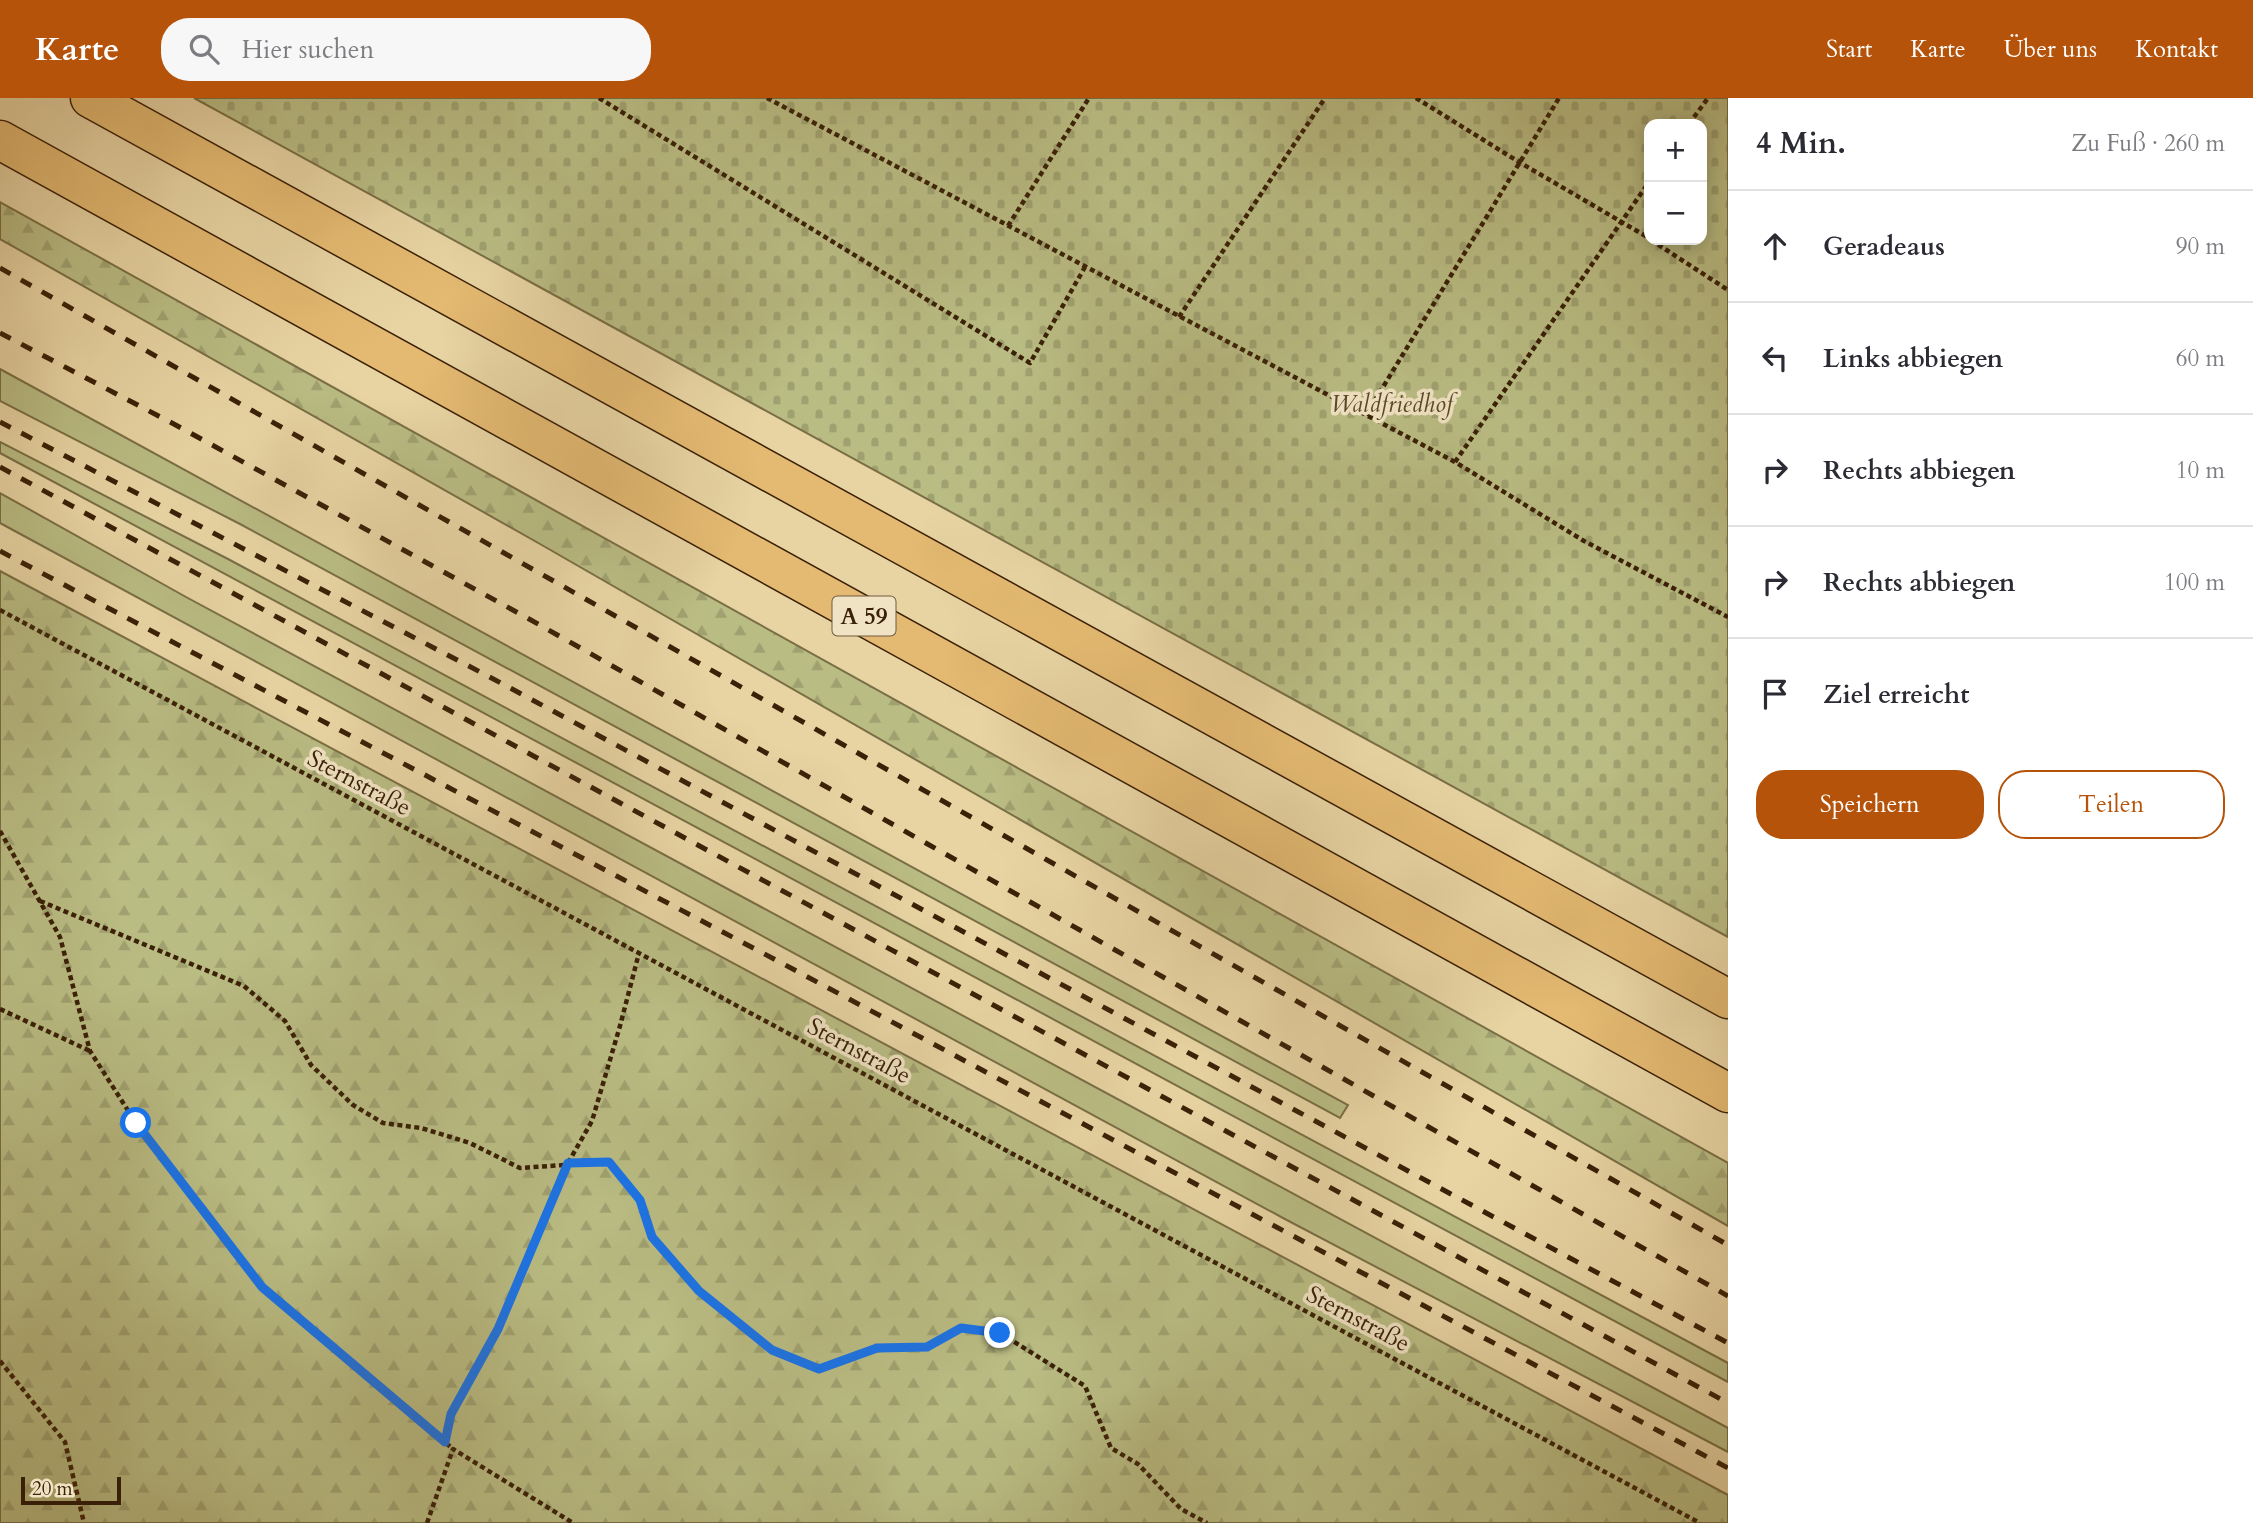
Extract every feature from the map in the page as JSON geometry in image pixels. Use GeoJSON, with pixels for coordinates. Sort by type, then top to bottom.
{"type":"FeatureCollection","features":[{"type":"Feature","properties":{"kind":"highway"},"geometry":{"type":"LineString","coordinates":[[90,98],[1728,999]]}},
{"type":"Feature","properties":{"kind":"highway","name":"A 59"},"geometry":{"type":"LineString","coordinates":[[0,140],[1728,1093]]}},
{"type":"Feature","properties":{"kind":"path"},"geometry":{"type":"LineString","coordinates":[[599,98],[1030,363],[1085,267]]}},
{"type":"Feature","properties":{"kind":"path"},"geometry":{"type":"LineString","coordinates":[[767,98],[1455,462],[1584,541],[1728,617]]}},
{"type":"Feature","properties":{"kind":"path"},"geometry":{"type":"LineString","coordinates":[[1008,226],[1089,98]]}},
{"type":"Feature","properties":{"kind":"path"},"geometry":{"type":"LineString","coordinates":[[1179,317],[1325,98]]}},
{"type":"Feature","properties":{"kind":"path"},"geometry":{"type":"LineString","coordinates":[[1416,98],[1644,235]]}},
{"type":"Feature","properties":{"kind":"path"},"geometry":{"type":"LineString","coordinates":[[1366,415],[1559,98]]}},
{"type":"Feature","properties":{"kind":"path"},"geometry":{"type":"LineString","coordinates":[[1692,119],[1707,98]]}},
{"type":"Feature","properties":{"kind":"path"},"geometry":{"type":"LineString","coordinates":[[1455,462],[1644,189]]}},
{"type":"Feature","properties":{"kind":"path"},"geometry":{"type":"LineString","coordinates":[[1659,245],[1728,290]]}},
{"type":"Feature","properties":{"kind":"path","name":"Sternstraße"},"geometry":{"type":"LineString","coordinates":[[0,610],[1700,1523]]}},
{"type":"Feature","properties":{"kind":"path"},"geometry":{"type":"LineString","coordinates":[[0,831],[60,937],[90,1051],[136,1123],[262,1287],[453,1449],[573,1523]]}},
{"type":"Feature","properties":{"kind":"path"},"geometry":{"type":"LineString","coordinates":[[40,901],[244,986],[285,1021],[311,1065],[353,1105],[383,1123],[421,1128],[470,1143],[520,1168],[609,1162],[640,1200],[652,1237],[699,1291],[772,1350],[819,1369],[877,1348],[927,1347],[961,1328],[1000,1333],[1085,1386],[1111,1448],[1138,1464],[1181,1509],[1207,1523]]}},
{"type":"Feature","properties":{"kind":"path"},"geometry":{"type":"LineString","coordinates":[[445,1442],[451,1414],[498,1329],[568,1163],[592,1121],[639,953]]}},
{"type":"Feature","properties":{"kind":"path"},"geometry":{"type":"LineString","coordinates":[[0,1009],[90,1051]]}},
{"type":"Feature","properties":{"kind":"path"},"geometry":{"type":"LineString","coordinates":[[0,1361],[65,1442],[83,1523]]}},
{"type":"Feature","properties":{"kind":"path"},"geometry":{"type":"LineString","coordinates":[[427,1523],[453,1449]]}},
{"type":"Feature","properties":{"kind":"green space","name":"Waldfriedhof"},"geometry":{"type":"Polygon","coordinates":[[[194,98],[1728,98],[1728,937],[194,98]]]}},
{"type":"Feature","properties":{"kind":"green space"},"geometry":{"type":"Polygon","coordinates":[[[0,202],[1728,1163],[1728,1226],[540,544],[0,239],[0,202]]]}},
{"type":"Feature","properties":{"kind":"green space"},"geometry":{"type":"Polygon","coordinates":[[[0,369],[1348,1105],[1340,1118],[240,524],[0,401],[0,369]]]}},
{"type":"Feature","properties":{"kind":"green space"},"geometry":{"type":"Polygon","coordinates":[[[0,442],[228,559],[1728,1363],[1728,1382],[0,453],[0,442]]]}},
{"type":"Feature","properties":{"kind":"green space"},"geometry":{"type":"Polygon","coordinates":[[[0,493],[186,597],[1728,1428],[1728,1452],[1283,1218],[0,523],[0,493]]]}},
{"type":"Feature","properties":{"kind":"green space"},"geometry":{"type":"Polygon","coordinates":[[[0,571],[1728,1495],[1728,1523],[0,1523],[0,571]]]}},
{"type":"Feature","properties":{"kind":"railway"},"geometry":{"type":"LineString","coordinates":[[0,268],[1728,1245]]}},
{"type":"Feature","properties":{"kind":"railway"},"geometry":{"type":"LineString","coordinates":[[0,333],[172,423],[522,615],[1728,1296]]}},
{"type":"Feature","properties":{"kind":"railway"},"geometry":{"type":"LineString","coordinates":[[0,422],[486,675],[1728,1343]]}},
{"type":"Feature","properties":{"kind":"railway"},"geometry":{"type":"LineString","coordinates":[[0,467],[1728,1403]]}},
{"type":"Feature","properties":{"kind":"railway"},"geometry":{"type":"LineString","coordinates":[[0,551],[774,959],[1728,1468]]}},
{"type":"Feature","properties":{"kind":"route"},"geometry":{"type":"LineString","coordinates":[[136,1123],[262,1287],[445,1442],[451,1414],[498,1329],[568,1163],[609,1162],[640,1200],[652,1237],[699,1291],[772,1350],[819,1369],[877,1348],[927,1347],[961,1328],[1000,1333]]}}]}
